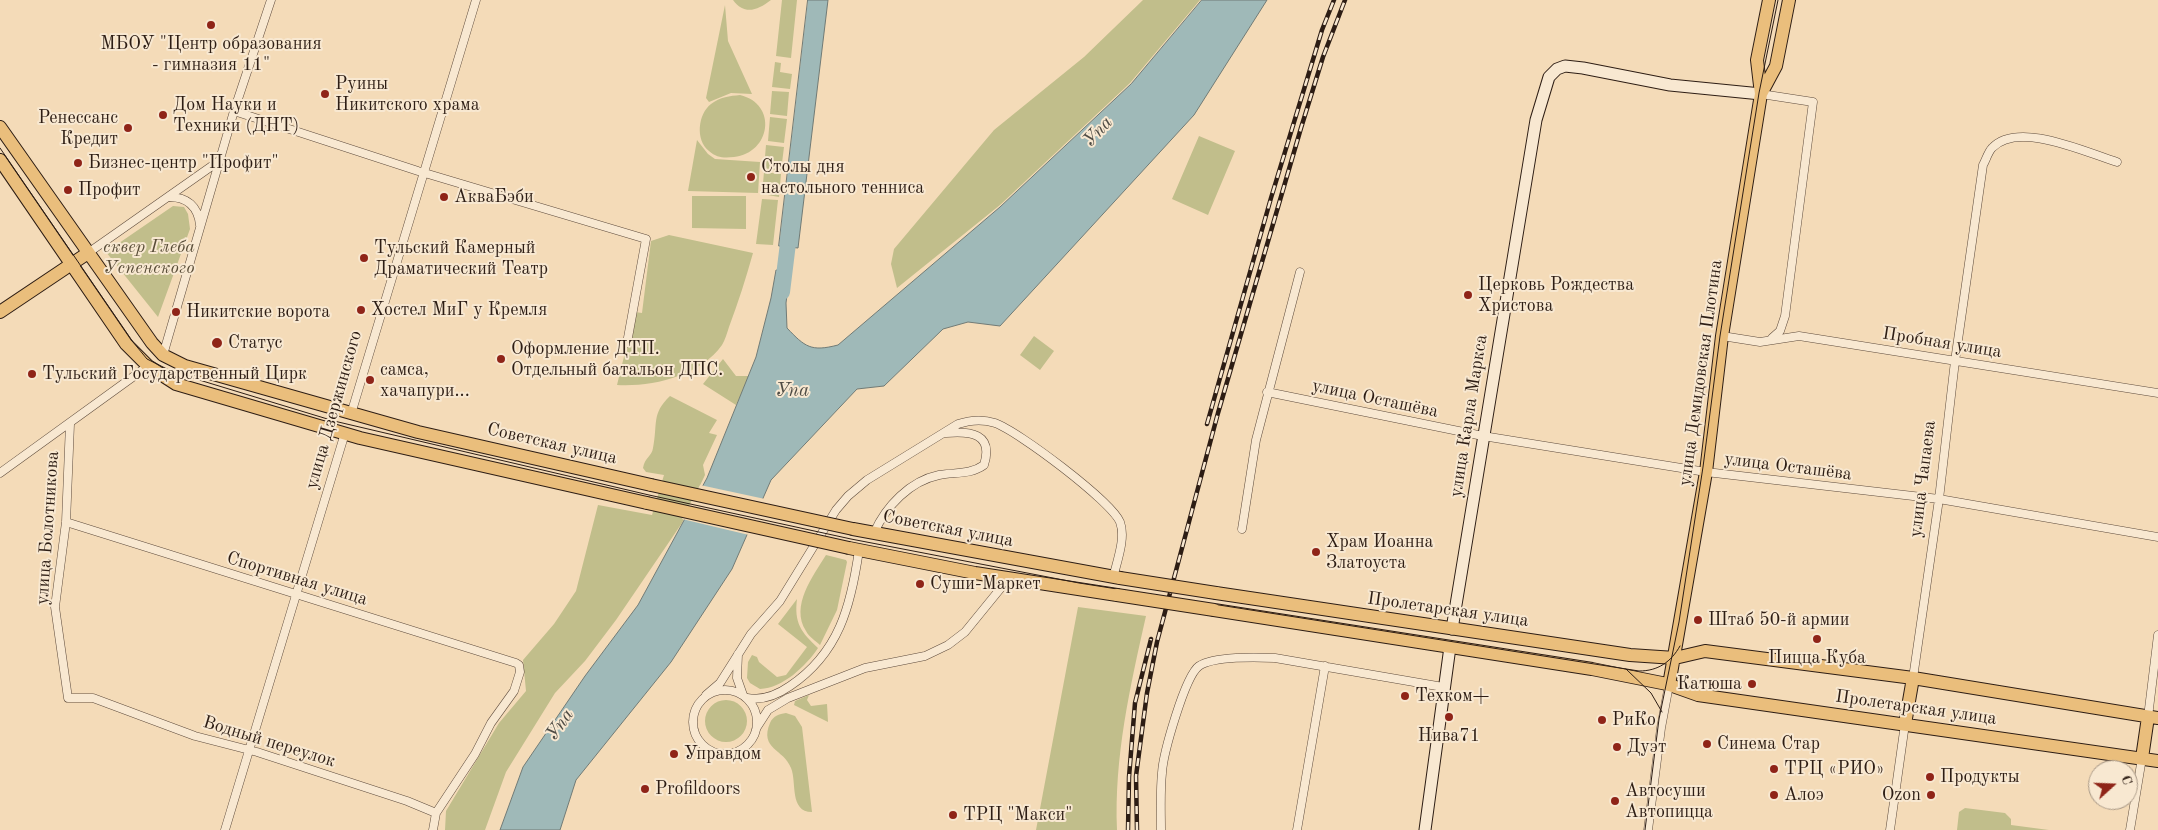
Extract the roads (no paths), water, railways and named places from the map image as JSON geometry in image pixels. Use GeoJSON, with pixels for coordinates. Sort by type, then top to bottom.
{"type":"FeatureCollection","features":[{"type":"Feature","properties":{"kind":"main road","name":"улица Демидовская Плотина"},"geometry":{"type":"LineString","coordinates":[[1675,658],[1706,472],[1722,336],[1761,94],[1756,60],[1769,0]]}},
{"type":"Feature","properties":{"kind":"main road","name":"улица Демидовская Плотина"},"geometry":{"type":"LineString","coordinates":[[1761,94],[1776,66],[1789,0]]}},
{"type":"Feature","properties":{"kind":"main road","name":"Советская улица"},"geometry":{"type":"LineString","coordinates":[[0,127],[88,253],[163,355],[185,366],[418,432],[651,485],[853,529],[1117,578],[1216,593]]}},
{"type":"Feature","properties":{"kind":"main road","name":"Советская улица"},"geometry":{"type":"LineString","coordinates":[[0,160],[126,344],[148,366],[176,384],[345,433],[854,549],[1009,578],[1214,610]]}},
{"type":"Feature","properties":{"kind":"main road"},"geometry":{"type":"LineString","coordinates":[[0,312],[88,253]]}},
{"type":"Feature","properties":{"kind":"main road","name":"улица Дзержинского"},"geometry":{"type":"LineString","coordinates":[[345,433],[350,414]]}},
{"type":"Feature","properties":{"kind":"main road","name":"Пролетарская улица"},"geometry":{"type":"LineString","coordinates":[[1216,593],[1630,655],[1675,658],[1705,652],[1912,678],[2153,717]]}},
{"type":"Feature","properties":{"kind":"main road","name":"Пролетарская улица"},"geometry":{"type":"LineString","coordinates":[[1214,610],[1592,669],[1670,685],[1698,695],[2158,761]]}},
{"type":"Feature","properties":{"kind":"main road","name":"улица Карла Маркса"},"geometry":{"type":"LineString","coordinates":[[1450,647],[1452,629]]}},
{"type":"Feature","properties":{"kind":"main road"},"geometry":{"type":"LineString","coordinates":[[1670,685],[1675,658]]}},
{"type":"Feature","properties":{"kind":"main road","name":"улица Чапаева"},"geometry":{"type":"LineString","coordinates":[[1905,724],[1912,678]]}},
{"type":"Feature","properties":{"kind":"main road"},"geometry":{"type":"LineString","coordinates":[[2142,758],[2153,717]]}},
{"type":"Feature","properties":{"kind":"street"},"geometry":{"type":"LineString","coordinates":[[163,355],[234,110],[271,0]]}},
{"type":"Feature","properties":{"kind":"street","name":"улица Дзержинского"},"geometry":{"type":"LineString","coordinates":[[350,414],[476,0]]}},
{"type":"Feature","properties":{"kind":"street","name":"улица Карла Маркса"},"geometry":{"type":"LineString","coordinates":[[1452,629],[1536,120],[1549,77],[1557,69],[1565,66],[1670,85],[1761,94]]}},
{"type":"Feature","properties":{"kind":"street"},"geometry":{"type":"LineString","coordinates":[[1761,94],[1813,102],[1785,316],[1780,331],[1771,340]]}},
{"type":"Feature","properties":{"kind":"street"},"geometry":{"type":"LineString","coordinates":[[234,110],[423,172],[646,239],[627,342]]}},
{"type":"Feature","properties":{"kind":"street","name":"улица Чапаева"},"geometry":{"type":"LineString","coordinates":[[1912,678],[1939,499],[1954,361],[1983,165],[1991,148],[2005,140],[2026,137],[2052,140],[2117,162]]}},
{"type":"Feature","properties":{"kind":"street"},"geometry":{"type":"LineString","coordinates":[[88,253],[220,161]]}},
{"type":"Feature","properties":{"kind":"street"},"geometry":{"type":"LineString","coordinates":[[169,196],[180,197],[192,204],[200,221],[200,227]]}},
{"type":"Feature","properties":{"kind":"street"},"geometry":{"type":"LineString","coordinates":[[1242,529],[1256,440],[1300,272]]}},
{"type":"Feature","properties":{"kind":"street","name":"Пробная улица"},"geometry":{"type":"LineString","coordinates":[[1722,336],[1760,342],[1799,336],[2158,393]]}},
{"type":"Feature","properties":{"kind":"street"},"geometry":{"type":"LineString","coordinates":[[0,473],[148,366]]}},
{"type":"Feature","properties":{"kind":"street","name":"улица Осташёва"},"geometry":{"type":"LineString","coordinates":[[1268,392],[1483,436],[1706,472],[1939,499],[2158,537]]}},
{"type":"Feature","properties":{"kind":"street"},"geometry":{"type":"LineString","coordinates":[[1009,578],[965,632],[948,645],[925,656],[865,668],[788,698],[768,710],[752,739],[738,752],[718,754],[708,750],[697,738],[692,723],[698,703],[720,683],[740,650],[780,601],[836,510],[848,496],[867,480],[958,424],[970,420],[993,422],[1007,428],[1026,440],[1108,505],[1120,522],[1121,545],[1117,578]]}},
{"type":"Feature","properties":{"kind":"street","name":"улица Болотникова"},"geometry":{"type":"LineString","coordinates":[[70,424],[66,522],[55,607],[68,698],[93,698]]}},
{"type":"Feature","properties":{"kind":"street","name":"улица Дзержинского"},"geometry":{"type":"LineString","coordinates":[[225,830],[345,433]]}},
{"type":"Feature","properties":{"kind":"street"},"geometry":{"type":"LineString","coordinates":[[874,533],[896,501],[918,482],[937,476],[967,473],[984,465],[987,456],[985,444],[980,437],[973,433],[944,434]]}},
{"type":"Feature","properties":{"kind":"street","name":"Спортивная улица"},"geometry":{"type":"LineString","coordinates":[[66,522],[296,595],[499,656],[519,665],[520,672],[514,691],[491,723],[474,754],[436,813]]}},
{"type":"Feature","properties":{"kind":"street"},"geometry":{"type":"LineString","coordinates":[[706,695],[724,689],[762,699],[784,690],[804,677],[826,653],[843,624],[854,549]]}},
{"type":"Feature","properties":{"kind":"street"},"geometry":{"type":"LineString","coordinates":[[2153,717],[2158,635]]}},
{"type":"Feature","properties":{"kind":"street","name":"улица Карла Маркса"},"geometry":{"type":"LineString","coordinates":[[1425,830],[1443,687],[1450,647]]}},
{"type":"Feature","properties":{"kind":"street"},"geometry":{"type":"LineString","coordinates":[[740,650],[737,659],[737,678],[745,696],[756,711],[757,727]]}},
{"type":"Feature","properties":{"kind":"street"},"geometry":{"type":"LineString","coordinates":[[1161,830],[1162,771],[1167,747],[1182,693],[1189,679],[1200,666],[1218,660],[1253,657],[1275,658],[1443,687]]}},
{"type":"Feature","properties":{"kind":"street"},"geometry":{"type":"LineString","coordinates":[[1297,830],[1325,666]]}},
{"type":"Feature","properties":{"kind":"street"},"geometry":{"type":"LineString","coordinates":[[1648,830],[1661,728],[1670,685]]}},
{"type":"Feature","properties":{"kind":"street","name":"Водный переулок"},"geometry":{"type":"LineString","coordinates":[[93,698],[196,736],[250,750],[407,801],[436,813]]}},
{"type":"Feature","properties":{"kind":"street","name":"улица Чапаева"},"geometry":{"type":"LineString","coordinates":[[1890,830],[1905,724]]}},
{"type":"Feature","properties":{"kind":"street"},"geometry":{"type":"LineString","coordinates":[[2130,830],[2142,758]]}},
{"type":"Feature","properties":{"kind":"street"},"geometry":{"type":"LineString","coordinates":[[433,830],[436,813]]}},
{"type":"Feature","properties":{"kind":"water"},"geometry":{"type":"Polygon","coordinates":[[[808,0],[828,0],[798,248],[779,246],[808,0]]]}},
{"type":"Feature","properties":{"kind":"water","name":"Упа"},"geometry":{"type":"Polygon","coordinates":[[[1202,0],[1267,0],[1194,115],[1000,326],[968,322],[943,329],[884,386],[857,389],[771,480],[732,569],[671,662],[576,780],[560,830],[500,830],[523,767],[585,676],[638,605],[707,478],[756,357],[776,270],[790,272],[786,303],[787,328],[804,344],[815,348],[838,345],[1000,207],[1131,84],[1202,0]]]}},
{"type":"Feature","properties":{"kind":"waterway","name":"Упа"},"geometry":{"type":"LineString","coordinates":[[782,292],[790,227]]}},
{"type":"Feature","properties":{"kind":"tram line"},"geometry":{"type":"LineString","coordinates":[[1645,830],[1659,719],[1679,622],[1703,467],[1720,336],[1759,93],[1778,0]]}},
{"type":"Feature","properties":{"kind":"tram line"},"geometry":{"type":"LineString","coordinates":[[0,148],[133,342],[147,359],[173,372],[334,421],[649,495],[851,539],[1079,583],[1639,671],[1658,667],[1668,661],[1680,646]]}},
{"type":"Feature","properties":{"kind":"tram line"},"geometry":{"type":"LineString","coordinates":[[1626,669],[1651,693],[1662,712]]}},
{"type":"Feature","properties":{"kind":"railway"},"geometry":{"type":"LineString","coordinates":[[1207,424],[1271,198],[1322,30],[1334,0]]}},
{"type":"Feature","properties":{"kind":"railway"},"geometry":{"type":"LineString","coordinates":[[1137,830],[1136,776],[1147,693],[1157,642],[1218,413],[1301,128],[1323,57],[1345,0]]}},
{"type":"Feature","properties":{"kind":"railway"},"geometry":{"type":"LineString","coordinates":[[1128,830],[1129,777],[1135,703],[1151,639]]}},
{"type":"Feature","properties":{"kind":"place","name":"МБОУ \"Центр образования - гимназия 11\""},"geometry":{"type":"Point","coordinates":[211,25]}},
{"type":"Feature","properties":{"kind":"place","name":"Руины Никитского храма"},"geometry":{"type":"Point","coordinates":[325,94]}},
{"type":"Feature","properties":{"kind":"place","name":"Дом Науки и Техники (ДНТ)"},"geometry":{"type":"Point","coordinates":[163,115]}},
{"type":"Feature","properties":{"kind":"place","name":"Ренессанс Кредит"},"geometry":{"type":"Point","coordinates":[128,128]}},
{"type":"Feature","properties":{"kind":"place","name":"Бизнес-центр \"Профит\""},"geometry":{"type":"Point","coordinates":[78,163]}},
{"type":"Feature","properties":{"kind":"place","name":"Cтолы дня настольного тенниса"},"geometry":{"type":"Point","coordinates":[751,177]}},
{"type":"Feature","properties":{"kind":"place","name":"Профит"},"geometry":{"type":"Point","coordinates":[68,190]}},
{"type":"Feature","properties":{"kind":"place","name":"АкваБэби"},"geometry":{"type":"Point","coordinates":[444,197]}},
{"type":"Feature","properties":{"kind":"place","name":"Тульский Камерный Драматический Театр"},"geometry":{"type":"Point","coordinates":[364,258]}},
{"type":"Feature","properties":{"kind":"place","name":"Церковь Рождества Христова"},"geometry":{"type":"Point","coordinates":[1468,295]}},
{"type":"Feature","properties":{"kind":"place","name":"Хостел МиГ у Кремля"},"geometry":{"type":"Point","coordinates":[361,310]}},
{"type":"Feature","properties":{"kind":"place","name":"Никитские ворота"},"geometry":{"type":"Point","coordinates":[176,312]}},
{"type":"Feature","properties":{"kind":"place","name":"Статус"},"geometry":{"type":"Point","coordinates":[217,343]}},
{"type":"Feature","properties":{"kind":"place","name":"Оформление ДТП. Отдельный батальон ДПС."},"geometry":{"type":"Point","coordinates":[501,359]}},
{"type":"Feature","properties":{"kind":"place","name":"Тульский Государственный Цирк"},"geometry":{"type":"Point","coordinates":[32,374]}},
{"type":"Feature","properties":{"kind":"place","name":"самса, хачапури..."},"geometry":{"type":"Point","coordinates":[370,380]}},
{"type":"Feature","properties":{"kind":"place","name":"Храм Иоанна Златоуста"},"geometry":{"type":"Point","coordinates":[1316,552]}},
{"type":"Feature","properties":{"kind":"place","name":"Суши-Маркет"},"geometry":{"type":"Point","coordinates":[920,584]}},
{"type":"Feature","properties":{"kind":"place","name":"Штаб 50-й армии"},"geometry":{"type":"Point","coordinates":[1698,620]}},
{"type":"Feature","properties":{"kind":"place","name":"Пицца Куба"},"geometry":{"type":"Point","coordinates":[1817,639]}},
{"type":"Feature","properties":{"kind":"place","name":"Катюша"},"geometry":{"type":"Point","coordinates":[1752,684]}},
{"type":"Feature","properties":{"kind":"place","name":"Техком+"},"geometry":{"type":"Point","coordinates":[1405,696]}},
{"type":"Feature","properties":{"kind":"place","name":"Нива71"},"geometry":{"type":"Point","coordinates":[1449,717]}},
{"type":"Feature","properties":{"kind":"place","name":"РиКо"},"geometry":{"type":"Point","coordinates":[1602,720]}},
{"type":"Feature","properties":{"kind":"place","name":"Синема Стар"},"geometry":{"type":"Point","coordinates":[1707,744]}},
{"type":"Feature","properties":{"kind":"place","name":"Дуэт"},"geometry":{"type":"Point","coordinates":[1617,747]}},
{"type":"Feature","properties":{"kind":"place","name":"Управдом"},"geometry":{"type":"Point","coordinates":[674,754]}},
{"type":"Feature","properties":{"kind":"place","name":"ТРЦ «РИО»"},"geometry":{"type":"Point","coordinates":[1774,769]}},
{"type":"Feature","properties":{"kind":"place","name":"Продукты"},"geometry":{"type":"Point","coordinates":[1930,777]}},
{"type":"Feature","properties":{"kind":"place","name":"Profildoors"},"geometry":{"type":"Point","coordinates":[645,789]}},
{"type":"Feature","properties":{"kind":"place","name":"Алоэ"},"geometry":{"type":"Point","coordinates":[1774,795]}},
{"type":"Feature","properties":{"kind":"place","name":"Ozon"},"geometry":{"type":"Point","coordinates":[1931,795]}},
{"type":"Feature","properties":{"kind":"place","name":"Автосуши Автопицца"},"geometry":{"type":"Point","coordinates":[1615,801]}},
{"type":"Feature","properties":{"kind":"place","name":"ТРЦ \"Макси\""},"geometry":{"type":"Point","coordinates":[953,815]}},
{"type":"Feature","properties":{"kind":"park label","name":"сквер Глеба Успенского"},"geometry":{"type":"Point","coordinates":[149,257]}}]}
